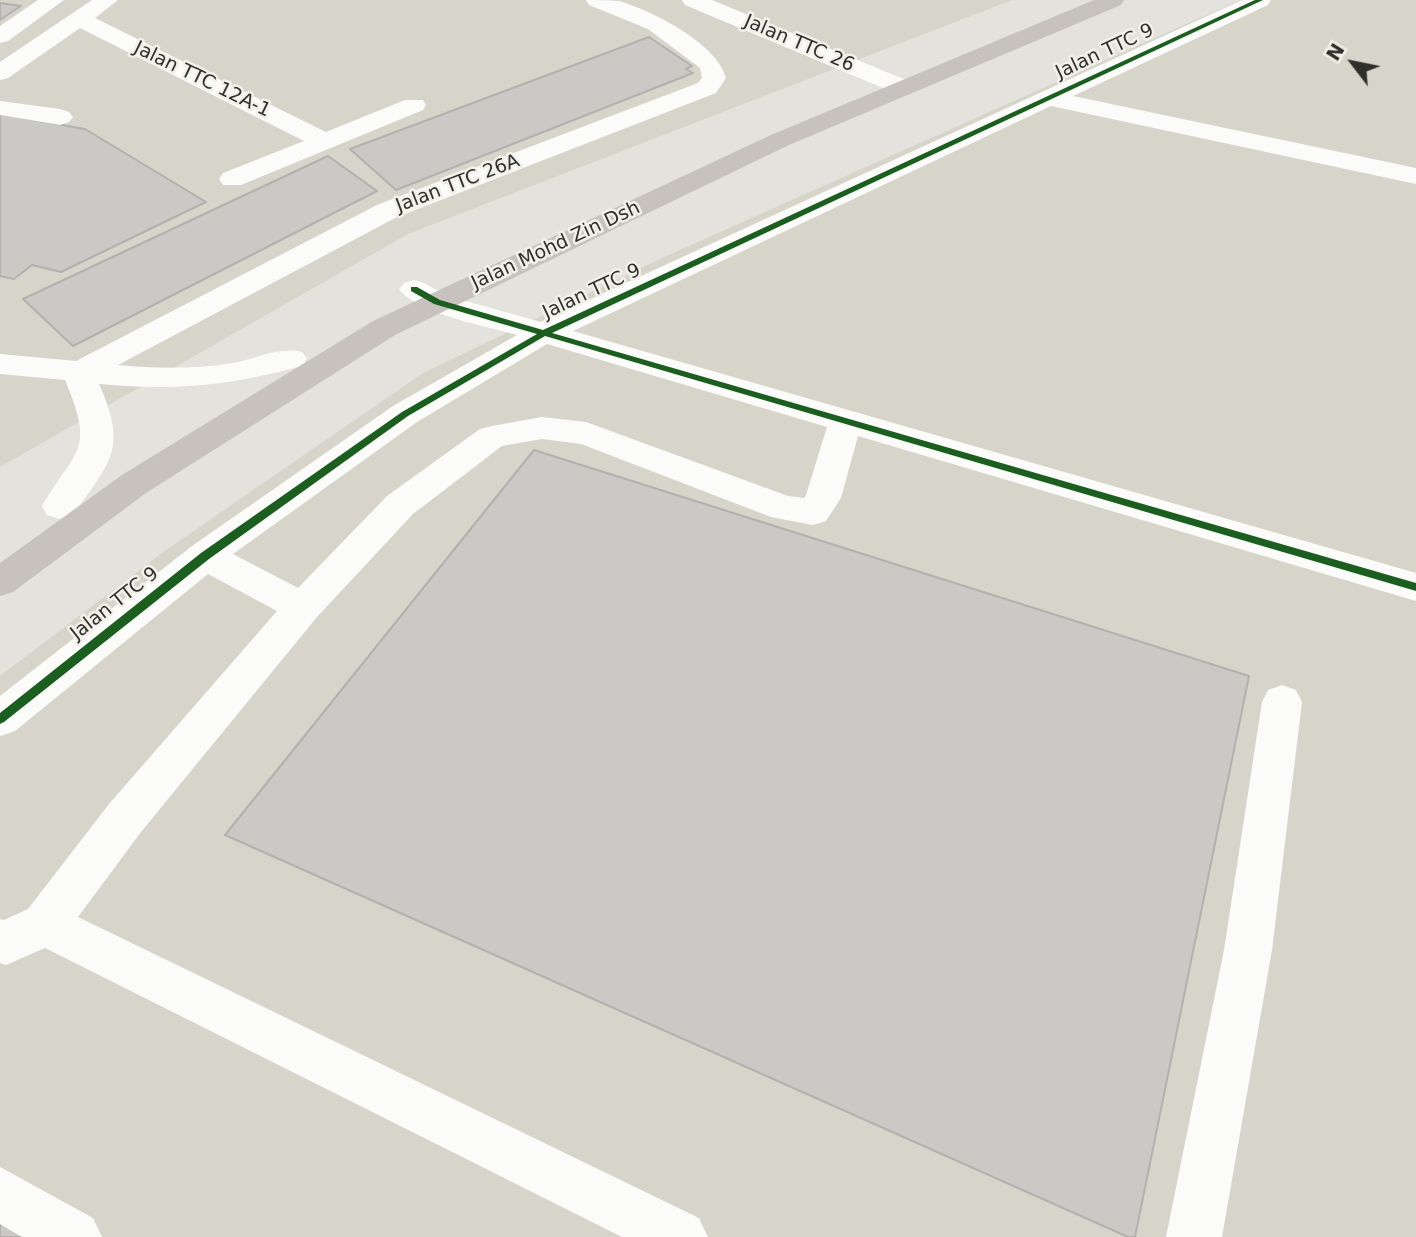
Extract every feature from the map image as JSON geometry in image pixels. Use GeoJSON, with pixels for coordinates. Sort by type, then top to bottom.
{"type":"FeatureCollection","features":[{"type":"Feature","properties":{"kind":"main road","name":"Jalan Mohd Zin Dsh"},"geometry":{"type":"LineString","coordinates":[[995,41],[1073,0]]}},
{"type":"Feature","properties":{"kind":"main road","name":"Jalan Mohd Zin Dsh"},"geometry":{"type":"LineString","coordinates":[[0,548],[135,454],[291,359],[425,295],[780,140],[894,84],[995,41],[1113,0]]}},
{"type":"Feature","properties":{"kind":"main road","name":"Jalan Mohd Zin Dsh"},"geometry":{"type":"LineString","coordinates":[[0,582],[134,484],[266,399],[384,328],[425,295]]}},
{"type":"Feature","properties":{"kind":"street"},"geometry":{"type":"LineString","coordinates":[[0,36],[54,0]]}},
{"type":"Feature","properties":{"kind":"street"},"geometry":{"type":"LineString","coordinates":[[0,73],[107,0]]}},
{"type":"Feature","properties":{"kind":"street","name":"Jalan TTC 26A"},"geometry":{"type":"LineString","coordinates":[[78,373],[387,211],[707,88],[714,78],[711,65],[656,24],[597,0]]}},
{"type":"Feature","properties":{"kind":"street","name":"Jalan TTC 26"},"geometry":{"type":"LineString","coordinates":[[693,0],[894,84]]}},
{"type":"Feature","properties":{"kind":"street","name":"Jalan TTC 9"},"geometry":{"type":"LineString","coordinates":[[0,719],[205,556],[405,414],[544,333],[1260,0]]}},
{"type":"Feature","properties":{"kind":"street","name":"Jalan TTC 12A-1"},"geometry":{"type":"LineString","coordinates":[[79,19],[325,141]]}},
{"type":"Feature","properties":{"kind":"street"},"geometry":{"type":"LineString","coordinates":[[1047,98],[1416,176]]}},
{"type":"Feature","properties":{"kind":"street"},"geometry":{"type":"LineString","coordinates":[[232,179],[414,105]]}},
{"type":"Feature","properties":{"kind":"street"},"geometry":{"type":"LineString","coordinates":[[0,108],[60,117]]}},
{"type":"Feature","properties":{"kind":"street"},"geometry":{"type":"LineString","coordinates":[[425,295],[544,333],[1416,587]]}},
{"type":"Feature","properties":{"kind":"street"},"geometry":{"type":"LineString","coordinates":[[0,364],[157,379],[233,373],[291,359]]}},
{"type":"Feature","properties":{"kind":"street"},"geometry":{"type":"LineString","coordinates":[[60,506],[96,456],[102,433],[78,373]]}},
{"type":"Feature","properties":{"kind":"street"},"geometry":{"type":"LineString","coordinates":[[0,941],[6,943],[45,923],[125,818],[303,607],[400,505],[492,437],[542,428],[586,433],[784,508],[813,512],[823,498],[845,421]]}},
{"type":"Feature","properties":{"kind":"street"},"geometry":{"type":"LineString","coordinates":[[205,556],[303,607]]}},
{"type":"Feature","properties":{"kind":"street"},"geometry":{"type":"LineString","coordinates":[[1194,1237],[1248,950],[1282,702]]}},
{"type":"Feature","properties":{"kind":"street"},"geometry":{"type":"LineString","coordinates":[[45,923],[680,1237]]}},
{"type":"Feature","properties":{"kind":"street"},"geometry":{"type":"LineString","coordinates":[[0,1194],[74,1237]]}},
{"type":"Feature","properties":{"kind":"shaded area"},"geometry":{"type":"Polygon","coordinates":[[[0,0],[1012,0],[408,234],[0,467],[0,0]]]}},
{"type":"Feature","properties":{"kind":"shaded area"},"geometry":{"type":"Polygon","coordinates":[[[1240,0],[1416,0],[1416,1237],[0,1237],[0,676],[166,550],[423,373],[662,258],[1240,0]]]}},
{"type":"Feature","properties":{"kind":"building"},"geometry":{"type":"Polygon","coordinates":[[[0,3],[21,6],[0,20],[0,3]]]}},
{"type":"Feature","properties":{"kind":"building"},"geometry":{"type":"Polygon","coordinates":[[[649,37],[692,66],[686,69],[693,73],[396,190],[350,149],[649,37]]]}},
{"type":"Feature","properties":{"kind":"building"},"geometry":{"type":"Polygon","coordinates":[[[0,114],[85,129],[206,202],[61,272],[32,265],[14,279],[0,276],[0,114]]]}},
{"type":"Feature","properties":{"kind":"building"},"geometry":{"type":"Polygon","coordinates":[[[328,156],[377,191],[73,346],[23,299],[328,156]]]}},
{"type":"Feature","properties":{"kind":"building"},"geometry":{"type":"Polygon","coordinates":[[[534,450],[1249,676],[1135,1237],[1128,1237],[225,835],[534,450]]]}},
{"type":"Feature","properties":{"kind":"building"},"geometry":{"type":"Polygon","coordinates":[[[0,1214],[37,1237],[0,1237],[0,1214]]]}},
{"type":"Feature","properties":{"kind":"cycle path"},"geometry":{"type":"LineString","coordinates":[[0,719],[205,556],[405,414],[544,333],[1260,0]]}},
{"type":"Feature","properties":{"kind":"cycle path"},"geometry":{"type":"LineString","coordinates":[[414,289],[437,302],[1416,587]]}}]}
